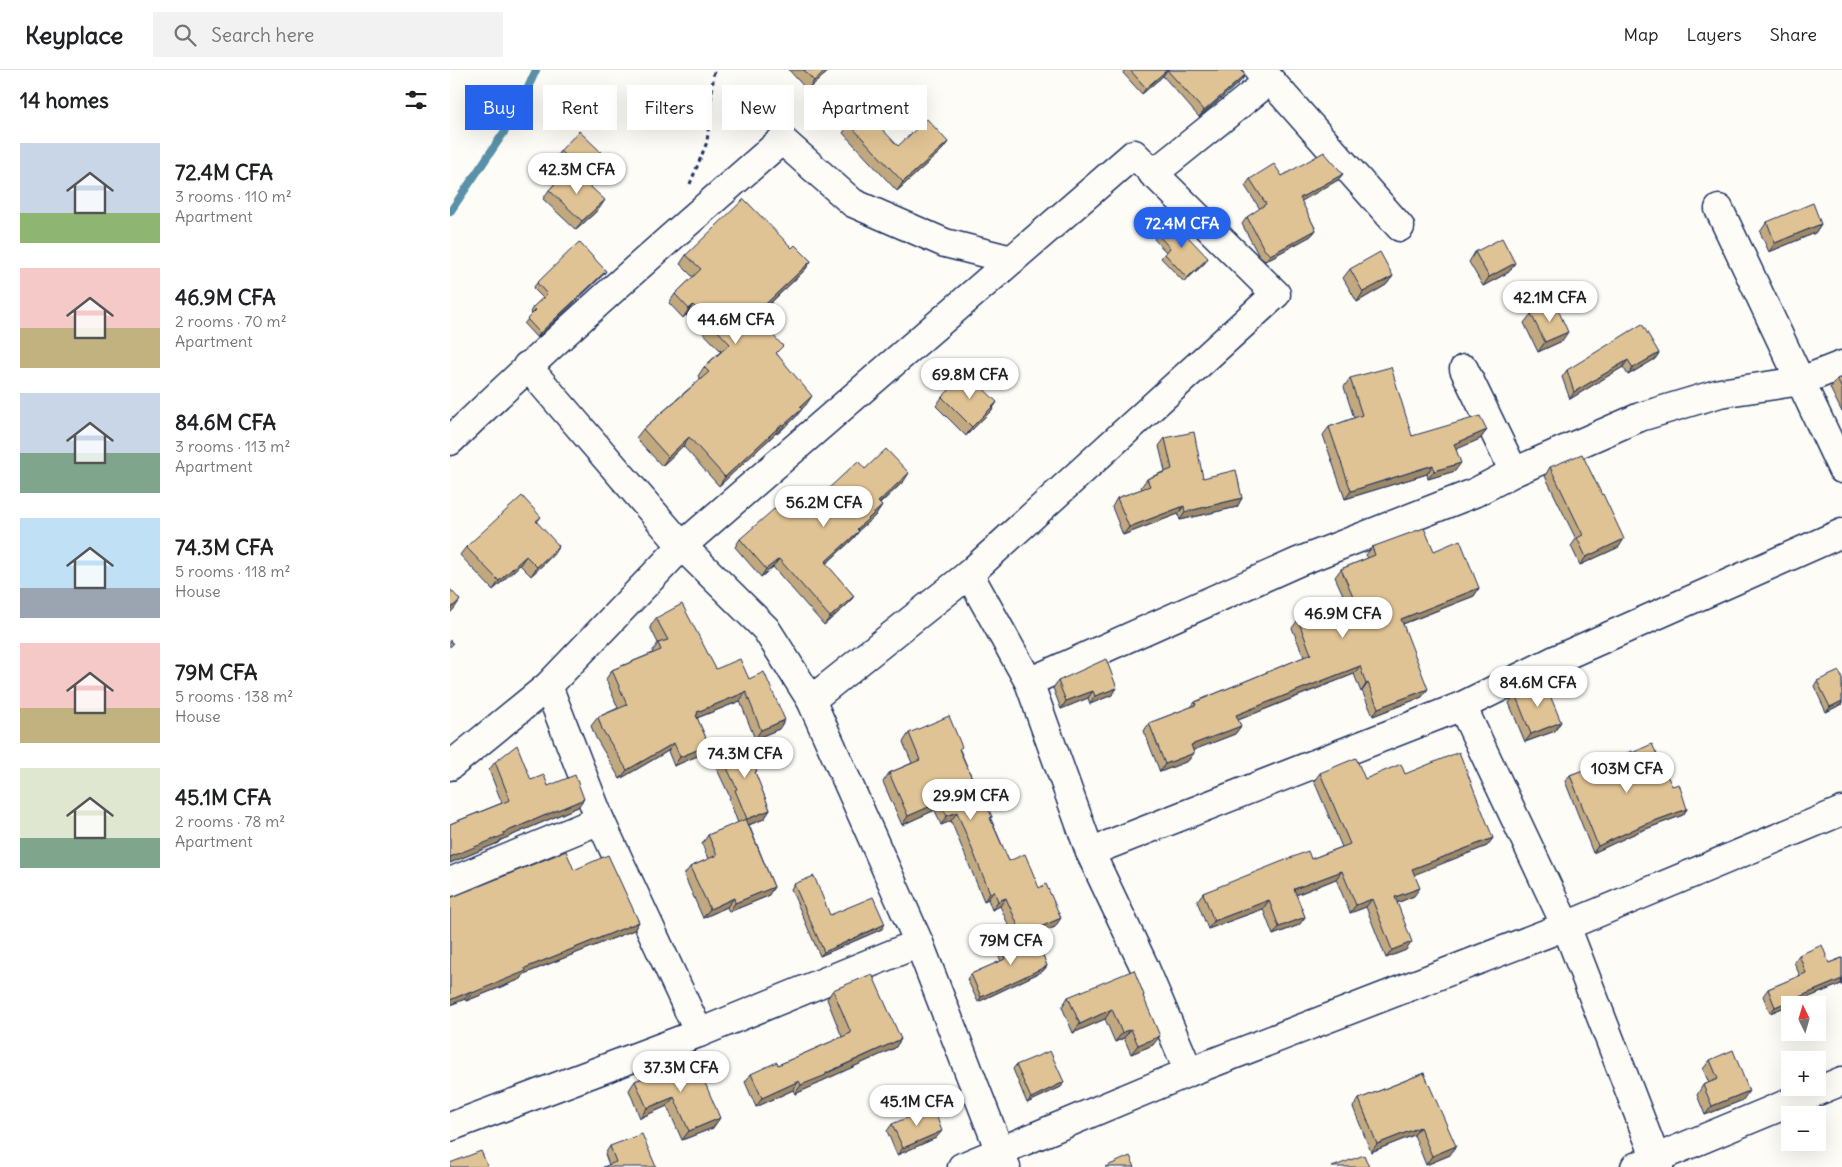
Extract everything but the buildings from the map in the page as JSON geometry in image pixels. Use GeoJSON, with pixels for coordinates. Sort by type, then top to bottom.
{"type":"FeatureCollection","features":[{"type":"Feature","properties":{"kind":"street"},"geometry":{"type":"LineString","coordinates":[[1153,174],[1264,75],[1400,227]]}},
{"type":"Feature","properties":{"kind":"street"},"geometry":{"type":"LineString","coordinates":[[450,441],[527,366],[669,238],[782,140],[853,202],[945,243],[1012,260]]}},
{"type":"Feature","properties":{"kind":"street"},"geometry":{"type":"LineString","coordinates":[[450,766],[548,686],[682,546],[1134,154],[1276,294],[969,574],[811,700]]}},
{"type":"Feature","properties":{"kind":"street"},"geometry":{"type":"LineString","coordinates":[[1719,209],[1842,469]]}},
{"type":"Feature","properties":{"kind":"street"},"geometry":{"type":"LineString","coordinates":[[1029,682],[1298,562],[1474,493],[1514,472],[1640,417],[1720,393],[1801,381],[1842,365]]}},
{"type":"Feature","properties":{"kind":"street"},"geometry":{"type":"LineString","coordinates":[[527,366],[682,546],[766,629],[811,700],[918,943],[1003,1159]]}},
{"type":"Feature","properties":{"kind":"street"},"geometry":{"type":"LineString","coordinates":[[1464,369],[1514,472]]}},
{"type":"Feature","properties":{"kind":"street"},"geometry":{"type":"LineString","coordinates":[[1090,852],[1462,706],[1555,660],[1842,533]]}},
{"type":"Feature","properties":{"kind":"street"},"geometry":{"type":"LineString","coordinates":[[969,574],[1029,682],[1090,852],[1144,966],[1189,1072]]}},
{"type":"Feature","properties":{"kind":"street"},"geometry":{"type":"LineString","coordinates":[[548,686],[600,820],[699,1033]]}},
{"type":"Feature","properties":{"kind":"street"},"geometry":{"type":"LineString","coordinates":[[1462,706],[1566,926],[1650,1164],[1842,1082]]}},
{"type":"Feature","properties":{"kind":"street"},"geometry":{"type":"LineString","coordinates":[[962,1167],[1003,1159],[1189,1072],[1566,926],[1842,812]]}},
{"type":"Feature","properties":{"kind":"street"},"geometry":{"type":"LineString","coordinates":[[450,882],[600,820]]}},
{"type":"Feature","properties":{"kind":"street"},"geometry":{"type":"LineString","coordinates":[[450,1127],[699,1033],[918,943]]}},
{"type":"Feature","properties":{"kind":"path"},"geometry":{"type":"LineString","coordinates":[[690,186],[707,142],[714,70]]}},
{"type":"Feature","properties":{"kind":"waterway"},"geometry":{"type":"LineString","coordinates":[[450,212],[515,116],[536,70]]}}]}
